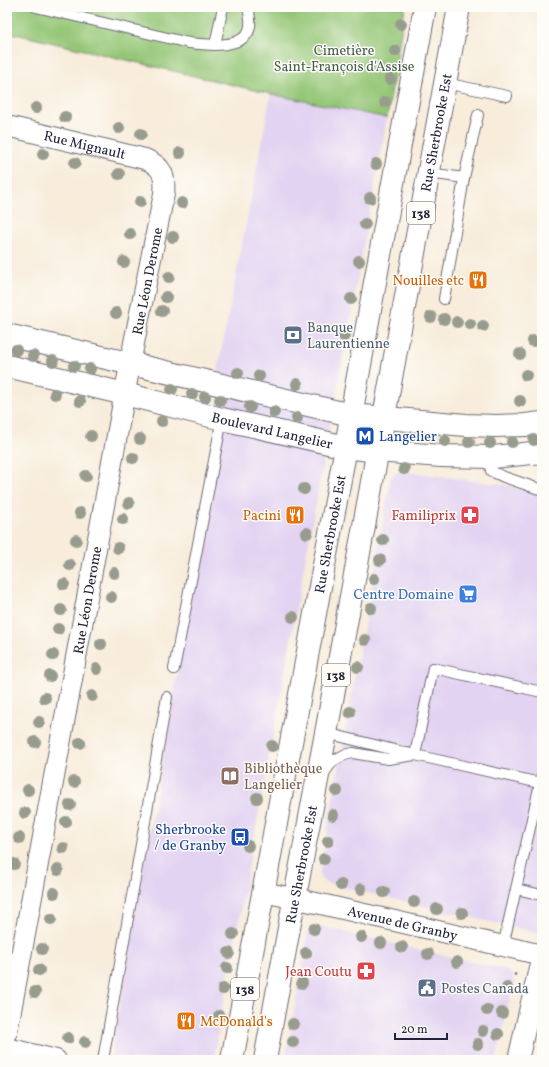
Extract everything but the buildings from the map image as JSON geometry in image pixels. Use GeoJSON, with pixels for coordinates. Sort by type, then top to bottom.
{"type":"FeatureCollection","features":[{"type":"Feature","properties":{"kind":"main road","name":"Rue Sherbrooke Est"},"geometry":{"type":"LineString","coordinates":[[232,1060],[346,446],[425,7]]}},
{"type":"Feature","properties":{"kind":"main road","name":"Rue Sherbrooke Est"},"geometry":{"type":"LineString","coordinates":[[265,1060],[459,7]]}},
{"type":"Feature","properties":{"kind":"main road"},"geometry":{"type":"LineString","coordinates":[[7,335],[351,415],[466,425],[496,426],[542,423]]}},
{"type":"Feature","properties":{"kind":"main road","name":"Boulevard Langelier"},"geometry":{"type":"LineString","coordinates":[[7,366],[222,419],[346,446],[377,451],[441,456],[488,457],[542,452]]}},
{"type":"Feature","properties":{"kind":"street","name":"Rue Mignault"},"geometry":{"type":"LineString","coordinates":[[7,126],[145,158],[160,168]]}},
{"type":"Feature","properties":{"kind":"street","name":"Rue Léon Derome"},"geometry":{"type":"LineString","coordinates":[[7,1032],[130,364],[164,194],[164,177],[160,168]]}},
{"type":"Feature","properties":{"kind":"street","name":"Avenue de Granby"},"geometry":{"type":"LineString","coordinates":[[263,892],[542,955]]}},
{"type":"Feature","properties":{"kind":"street"},"geometry":{"type":"LineString","coordinates":[[518,1060],[542,955]]}},
{"type":"Feature","properties":{"kind":"street"},"geometry":{"type":"LineString","coordinates":[[7,1048],[56,1060]]}},
{"type":"Feature","properties":{"kind":"lane"},"geometry":{"type":"LineString","coordinates":[[36,7],[189,43],[215,45],[242,40],[247,34],[250,26],[248,7]]}},
{"type":"Feature","properties":{"kind":"lane"},"geometry":{"type":"LineString","coordinates":[[215,45],[223,7]]}},
{"type":"Feature","properties":{"kind":"lane"},"geometry":{"type":"LineString","coordinates":[[445,83],[507,96]]}},
{"type":"Feature","properties":{"kind":"lane"},"geometry":{"type":"LineString","coordinates":[[444,299],[464,178],[478,115]]}},
{"type":"Feature","properties":{"kind":"lane"},"geometry":{"type":"LineString","coordinates":[[428,173],[464,178]]}},
{"type":"Feature","properties":{"kind":"lane"},"geometry":{"type":"LineString","coordinates":[[174,669],[222,419]]}},
{"type":"Feature","properties":{"kind":"lane"},"geometry":{"type":"LineString","coordinates":[[488,457],[492,471],[504,477],[542,490]]}},
{"type":"Feature","properties":{"kind":"lane"},"geometry":{"type":"LineString","coordinates":[[416,754],[433,668],[542,692]]}},
{"type":"Feature","properties":{"kind":"lane"},"geometry":{"type":"LineString","coordinates":[[103,1060],[166,697]]}},
{"type":"Feature","properties":{"kind":"lane"},"geometry":{"type":"LineString","coordinates":[[326,733],[416,754],[541,779],[503,946]]}},
{"type":"Feature","properties":{"kind":"lane"},"geometry":{"type":"LineString","coordinates":[[315,784],[333,760],[344,755],[353,753],[388,759],[416,754]]}},
{"type":"Feature","properties":{"kind":"lane"},"geometry":{"type":"LineString","coordinates":[[516,889],[542,895]]}},
{"type":"Feature","properties":{"kind":"shaded area"},"geometry":{"type":"Polygon","coordinates":[[[271,94],[387,118],[213,1060],[110,1060],[222,419],[218,369],[271,94]]]}},
{"type":"Feature","properties":{"kind":"shaded area","name":"Centre Domaine"},"geometry":{"type":"Polygon","coordinates":[[[402,471],[542,490],[542,934],[326,883],[320,876],[391,478],[397,472],[402,471]]]}},
{"type":"Feature","properties":{"kind":"shaded area"},"geometry":{"type":"Polygon","coordinates":[[[315,926],[506,970],[513,977],[514,982],[496,1060],[285,1060],[308,932],[315,926]]]}},
{"type":"Feature","properties":{"kind":"green space","name":"Cimetière Saint-François d'Assise"},"geometry":{"type":"Polygon","coordinates":[[[7,7],[405,7],[387,118],[271,94],[7,32],[7,7]]]}},
{"type":"Feature","properties":{"kind":"place","name":"Nouilles etc"},"geometry":{"type":"Point","coordinates":[478,280]}},
{"type":"Feature","properties":{"kind":"place","name":"Banque Laurentienne"},"geometry":{"type":"Point","coordinates":[293,335]}},
{"type":"Feature","properties":{"kind":"place","name":"Langelier"},"geometry":{"type":"Point","coordinates":[365,436]}},
{"type":"Feature","properties":{"kind":"place","name":"Pacini"},"geometry":{"type":"Point","coordinates":[295,515]}},
{"type":"Feature","properties":{"kind":"place","name":"Familiprix"},"geometry":{"type":"Point","coordinates":[470,515]}},
{"type":"Feature","properties":{"kind":"place","name":"Centre Domaine"},"geometry":{"type":"Point","coordinates":[468,594]}},
{"type":"Feature","properties":{"kind":"place","name":"Bibliothèque Langelier"},"geometry":{"type":"Point","coordinates":[230,776]}},
{"type":"Feature","properties":{"kind":"place","name":"Sherbrooke / de Granby"},"geometry":{"type":"Point","coordinates":[240,837]}},
{"type":"Feature","properties":{"kind":"place","name":"Jean Coutu"},"geometry":{"type":"Point","coordinates":[366,971]}},
{"type":"Feature","properties":{"kind":"place","name":"Postes Canada"},"geometry":{"type":"Point","coordinates":[427,988]}},
{"type":"Feature","properties":{"kind":"place","name":"McDonald's"},"geometry":{"type":"Point","coordinates":[186,1021]}}]}
